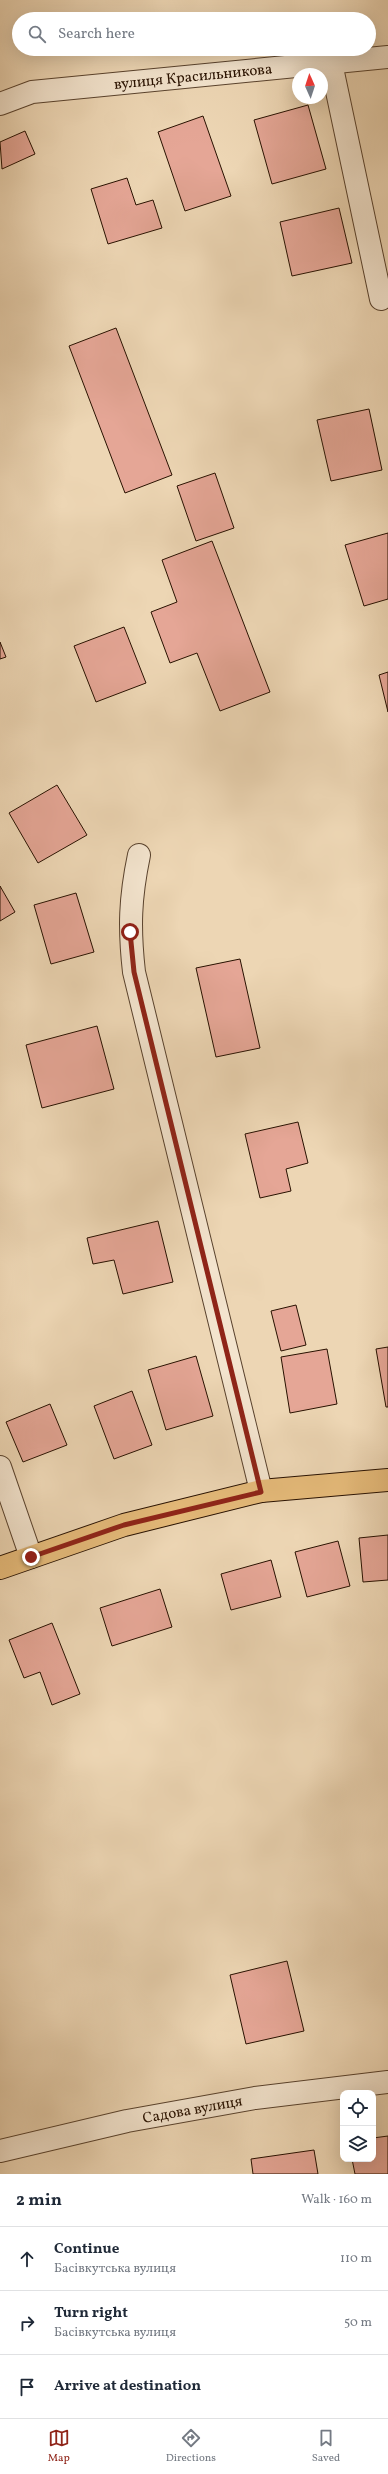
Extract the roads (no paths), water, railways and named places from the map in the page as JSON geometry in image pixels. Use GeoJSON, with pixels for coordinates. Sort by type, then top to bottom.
{"type":"FeatureCollection","features":[{"type":"Feature","properties":{"kind":"main road"},"geometry":{"type":"LineString","coordinates":[[0,1568],[124,1525],[261,1492],[388,1480]]}},
{"type":"Feature","properties":{"kind":"street","name":"вулиця Красильникова"},"geometry":{"type":"LineString","coordinates":[[0,104],[32,92],[388,57]]}},
{"type":"Feature","properties":{"kind":"street"},"geometry":{"type":"LineString","coordinates":[[331,63],[380,299]]}},
{"type":"Feature","properties":{"kind":"street"},"geometry":{"type":"LineString","coordinates":[[138,855],[131,902],[130,932],[134,972],[261,1492]]}},
{"type":"Feature","properties":{"kind":"street"},"geometry":{"type":"LineString","coordinates":[[0,1467],[31,1557]]}},
{"type":"Feature","properties":{"kind":"street","name":"Садова вулиця"},"geometry":{"type":"LineString","coordinates":[[0,2151],[127,2121],[248,2099],[388,2082]]}}]}
